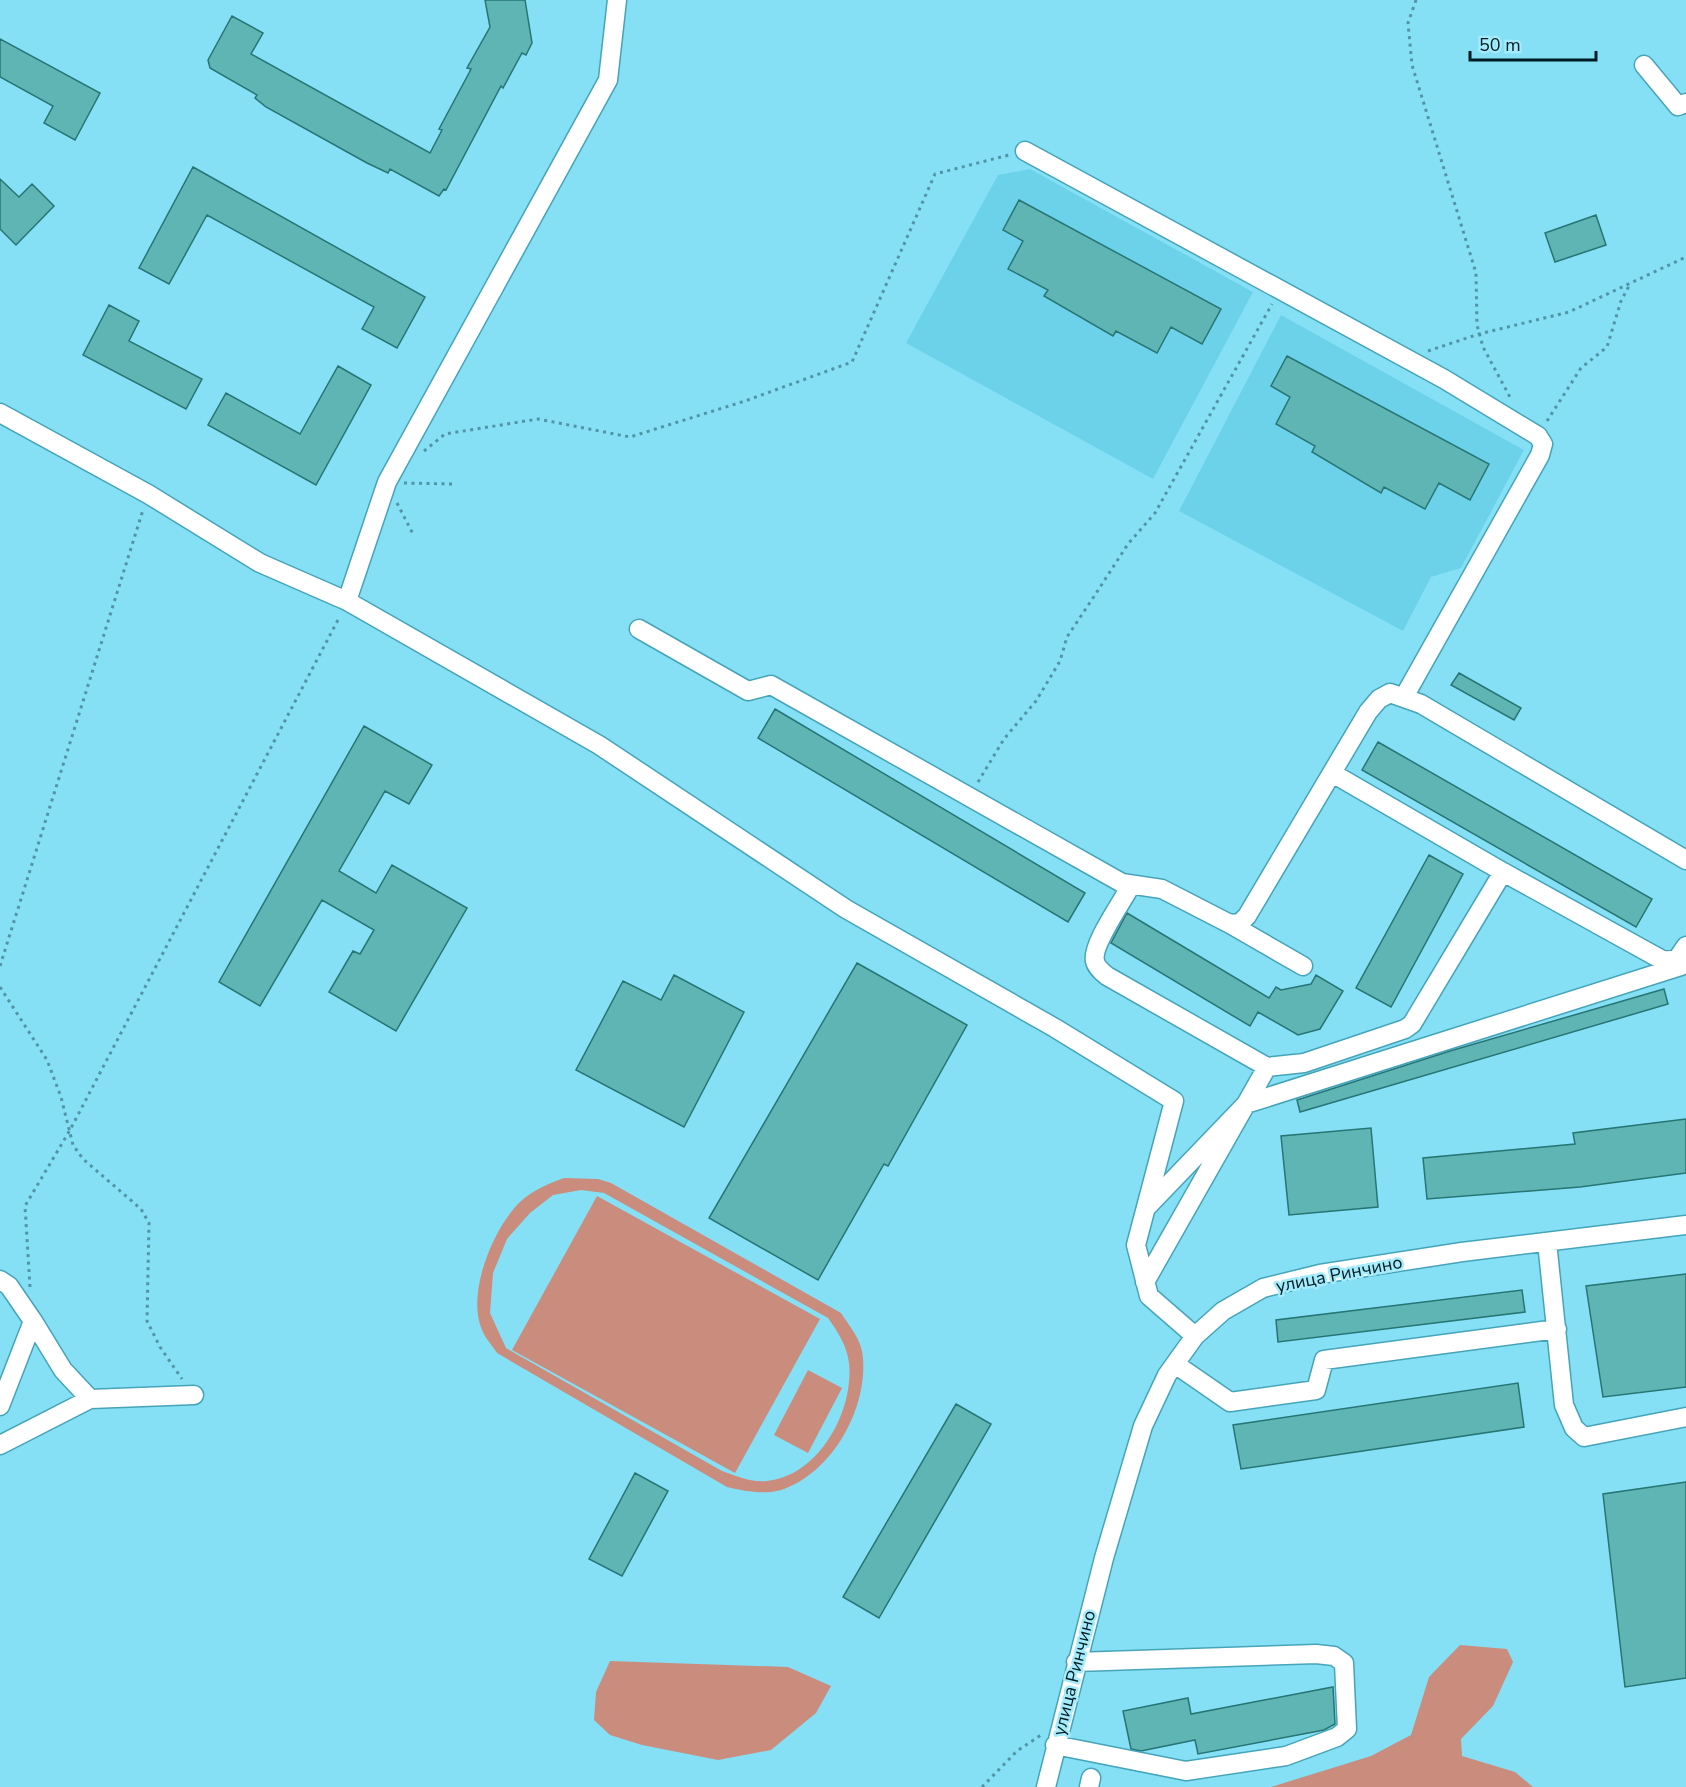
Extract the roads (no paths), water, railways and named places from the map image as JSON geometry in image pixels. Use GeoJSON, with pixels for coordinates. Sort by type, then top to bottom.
{"type":"FeatureCollection","features":[{"type":"Feature","properties":{"kind":"street"},"geometry":{"type":"LineString","coordinates":[[347,601],[387,482],[608,80],[617,0]]}},
{"type":"Feature","properties":{"kind":"street"},"geometry":{"type":"LineString","coordinates":[[1644,65],[1678,106],[1686,103]]}},
{"type":"Feature","properties":{"kind":"street"},"geometry":{"type":"LineString","coordinates":[[1025,151],[1444,379],[1538,436],[1543,444],[1540,454],[1404,697]]}},
{"type":"Feature","properties":{"kind":"street"},"geometry":{"type":"LineString","coordinates":[[0,413],[148,494],[260,563],[347,601],[599,745],[846,909],[1055,1028],[1174,1101],[1136,1245],[1149,1296],[1195,1336]]}},
{"type":"Feature","properties":{"kind":"street"},"geometry":{"type":"LineString","coordinates":[[639,629],[748,691],[771,685],[1122,883],[1162,889],[1230,924],[1303,966]]}},
{"type":"Feature","properties":{"kind":"street"},"geometry":{"type":"LineString","coordinates":[[1230,924],[1240,923],[1247,916],[1368,712],[1379,699],[1390,693],[1404,697],[1686,860]]}},
{"type":"Feature","properties":{"kind":"street"},"geometry":{"type":"LineString","coordinates":[[1332,772],[1503,872],[1664,962],[1677,959],[1686,946]]}},
{"type":"Feature","properties":{"kind":"street"},"geometry":{"type":"LineString","coordinates":[[1131,885],[1096,947],[1094,960],[1098,967],[1107,976],[1267,1066],[1304,1063],[1405,1029],[1412,1024],[1503,872]]}},
{"type":"Feature","properties":{"kind":"street"},"geometry":{"type":"LineString","coordinates":[[1144,1209],[1246,1104],[1686,965]]}},
{"type":"Feature","properties":{"kind":"street"},"geometry":{"type":"LineString","coordinates":[[1145,1282],[1267,1066]]}},
{"type":"Feature","properties":{"kind":"street","name":"улица Ринчино"},"geometry":{"type":"LineString","coordinates":[[1046,1787],[1076,1662],[1143,1426],[1167,1375],[1195,1336],[1223,1311],[1263,1288],[1332,1272],[1686,1225]]}},
{"type":"Feature","properties":{"kind":"street"},"geometry":{"type":"LineString","coordinates":[[1547,1242],[1564,1405],[1574,1428],[1584,1437],[1686,1417]]}},
{"type":"Feature","properties":{"kind":"street"},"geometry":{"type":"LineString","coordinates":[[0,1280],[9,1286],[63,1370],[90,1399]]}},
{"type":"Feature","properties":{"kind":"street"},"geometry":{"type":"LineString","coordinates":[[0,1406],[33,1321]]}},
{"type":"Feature","properties":{"kind":"street"},"geometry":{"type":"LineString","coordinates":[[1175,1364],[1230,1402],[1316,1390],[1324,1360],[1557,1329]]}},
{"type":"Feature","properties":{"kind":"street"},"geometry":{"type":"LineString","coordinates":[[0,1445],[90,1399],[194,1395]]}},
{"type":"Feature","properties":{"kind":"street"},"geometry":{"type":"LineString","coordinates":[[1056,1745],[1186,1772],[1286,1756],[1337,1737],[1347,1729],[1344,1663],[1334,1656],[1316,1654],[1076,1662]]}}]}
